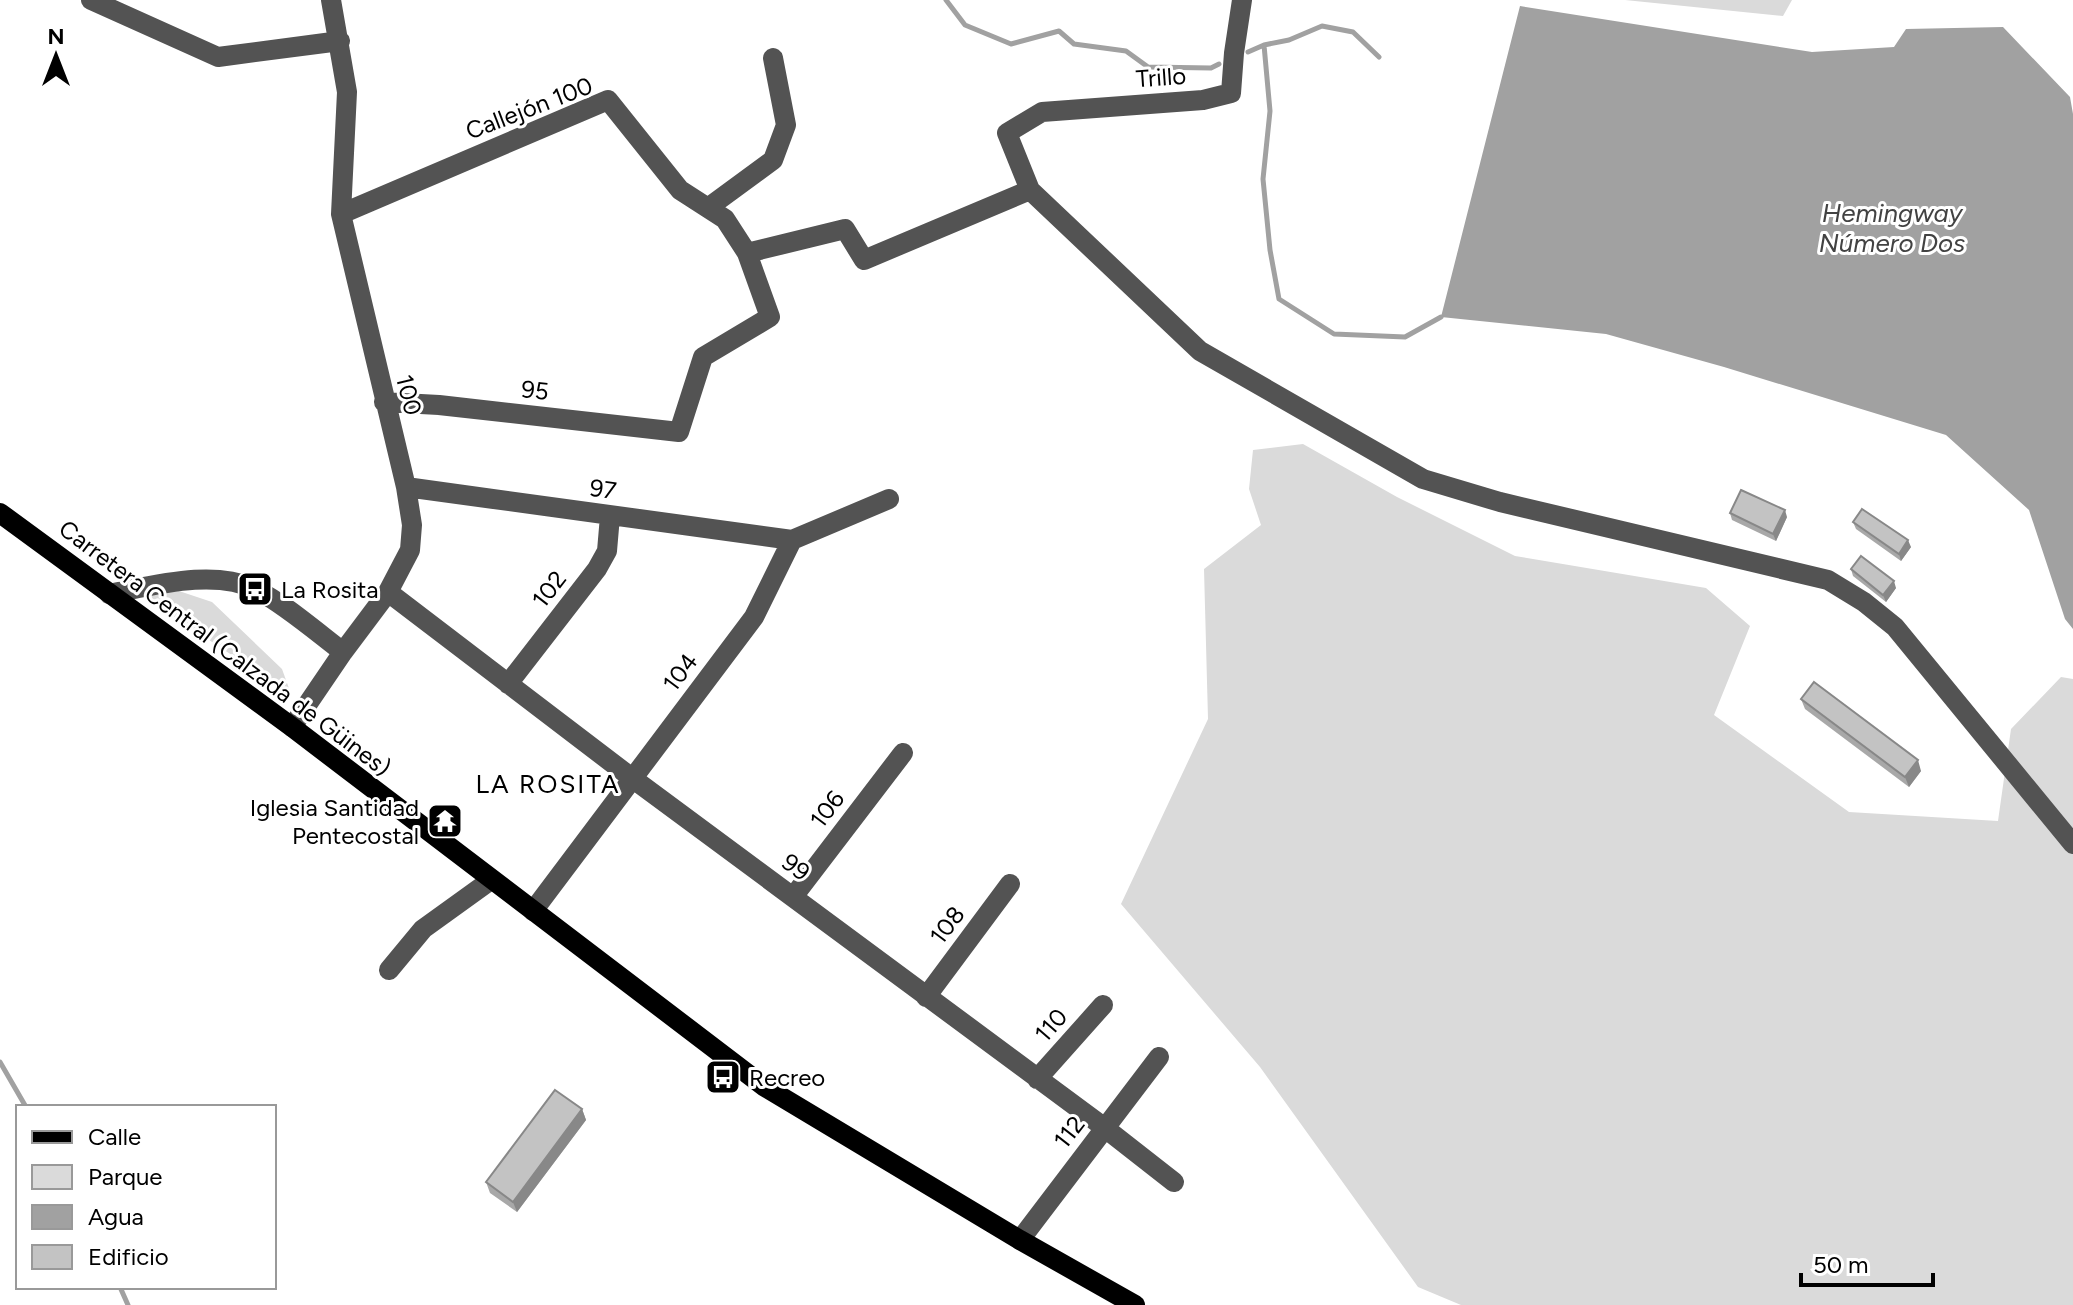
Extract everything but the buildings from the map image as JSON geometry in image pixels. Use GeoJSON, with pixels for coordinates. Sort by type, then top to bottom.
{"type":"FeatureCollection","features":[{"type":"Feature","properties":{"kind":"main road","name":"Carretera Central (Calzada de Güines)"},"geometry":{"type":"LineString","coordinates":[[0,513],[292,727],[765,1087],[1135,1305]]}},
{"type":"Feature","properties":{"kind":"street"},"geometry":{"type":"LineString","coordinates":[[91,0],[218,57],[340,41]]}},
{"type":"Feature","properties":{"kind":"street","name":"100"},"geometry":{"type":"LineString","coordinates":[[292,727],[388,592],[410,550],[412,525],[406,487],[341,214],[347,92],[331,0]]}},
{"type":"Feature","properties":{"kind":"street","name":"Trillo"},"geometry":{"type":"LineString","coordinates":[[1030,190],[1007,133],[1042,112],[1203,100],[1231,93],[1242,0]]}},
{"type":"Feature","properties":{"kind":"street"},"geometry":{"type":"LineString","coordinates":[[709,207],[773,160],[786,125],[773,58]]}},
{"type":"Feature","properties":{"kind":"street","name":"Callejón 100"},"geometry":{"type":"LineString","coordinates":[[341,214],[608,100],[680,190],[725,219],[747,253],[770,317],[703,357],[679,432]]}},
{"type":"Feature","properties":{"kind":"street"},"geometry":{"type":"LineString","coordinates":[[747,253],[845,229],[864,260],[1030,190],[1200,351],[1423,479],[1500,502],[1828,580],[1864,602],[1895,627],[2073,844]]}},
{"type":"Feature","properties":{"kind":"street","name":"95"},"geometry":{"type":"LineString","coordinates":[[384,402],[439,405],[679,432]]}},
{"type":"Feature","properties":{"kind":"street","name":"97"},"geometry":{"type":"LineString","coordinates":[[406,487],[792,540]]}},
{"type":"Feature","properties":{"kind":"street"},"geometry":{"type":"LineString","coordinates":[[792,540],[889,499]]}},
{"type":"Feature","properties":{"kind":"street","name":"102"},"geometry":{"type":"LineString","coordinates":[[508,684],[597,569],[607,551],[610,516]]}},
{"type":"Feature","properties":{"kind":"street","name":"104"},"geometry":{"type":"LineString","coordinates":[[533,911],[754,617],[792,540]]}},
{"type":"Feature","properties":{"kind":"street"},"geometry":{"type":"LineString","coordinates":[[109,594],[177,581],[221,581],[255,589],[343,652]]}},
{"type":"Feature","properties":{"kind":"street","name":"99"},"geometry":{"type":"LineString","coordinates":[[388,592],[1174,1182]]}},
{"type":"Feature","properties":{"kind":"street","name":"106"},"geometry":{"type":"LineString","coordinates":[[793,897],[903,753]]}},
{"type":"Feature","properties":{"kind":"street"},"geometry":{"type":"LineString","coordinates":[[389,970],[423,929],[491,880]]}},
{"type":"Feature","properties":{"kind":"street","name":"108"},"geometry":{"type":"LineString","coordinates":[[926,997],[1010,884]]}},
{"type":"Feature","properties":{"kind":"street","name":"110"},"geometry":{"type":"LineString","coordinates":[[1037,1079],[1103,1005]]}},
{"type":"Feature","properties":{"kind":"street","name":"112"},"geometry":{"type":"LineString","coordinates":[[1020,1240],[1159,1057]]}},
{"type":"Feature","properties":{"kind":"green space"},"geometry":{"type":"Polygon","coordinates":[[[1625,0],[1792,0],[1783,16],[1625,0]]]}},
{"type":"Feature","properties":{"kind":"green space"},"geometry":{"type":"Polygon","coordinates":[[[1303,444],[1397,497],[1515,556],[1706,588],[1750,626],[1714,715],[1849,812],[1998,821],[2011,729],[2061,677],[2073,679],[2073,1305],[1461,1305],[1418,1287],[1260,1067],[1121,904],[1208,719],[1204,569],[1261,525],[1249,489],[1253,450],[1303,444]]]}},
{"type":"Feature","properties":{"kind":"green space"},"geometry":{"type":"Polygon","coordinates":[[[179,591],[212,602],[282,669],[291,694],[141,595],[179,591]]]}},
{"type":"Feature","properties":{"kind":"water","name":"Hemingway Número Dos"},"geometry":{"type":"Polygon","coordinates":[[[1520,6],[1812,52],[1894,47],[1906,29],[2003,27],[2070,97],[2073,114],[2073,629],[2065,619],[2029,510],[1946,435],[1606,334],[1441,317],[1520,6]]]}},
{"type":"Feature","properties":{"kind":"waterway"},"geometry":{"type":"LineString","coordinates":[[946,0],[965,25],[1011,44],[1059,31],[1074,44],[1126,51],[1148,67],[1211,68],[1219,64]]}},
{"type":"Feature","properties":{"kind":"waterway"},"geometry":{"type":"LineString","coordinates":[[1248,52],[1322,26],[1353,32],[1379,57]]}},
{"type":"Feature","properties":{"kind":"waterway"},"geometry":{"type":"LineString","coordinates":[[1264,45],[1270,111],[1263,179],[1270,250],[1279,299],[1334,334],[1405,337],[1441,317]]}},
{"type":"Feature","properties":{"kind":"waterway"},"geometry":{"type":"LineString","coordinates":[[0,1062],[25,1105]]}},
{"type":"Feature","properties":{"kind":"waterway"},"geometry":{"type":"LineString","coordinates":[[121,1289],[128,1305]]}},
{"type":"Feature","properties":{"kind":"place","name":"La Rosita"},"geometry":{"type":"Point","coordinates":[255,589]}},
{"type":"Feature","properties":{"kind":"place","name":"Iglesia Santidad Pentecostal"},"geometry":{"type":"Point","coordinates":[445,821]}},
{"type":"Feature","properties":{"kind":"place","name":"Recreo"},"geometry":{"type":"Point","coordinates":[723,1077]}},
{"type":"Feature","properties":{"kind":"district","name":"LA ROSITA"},"geometry":{"type":"Point","coordinates":[548,784]}}]}
